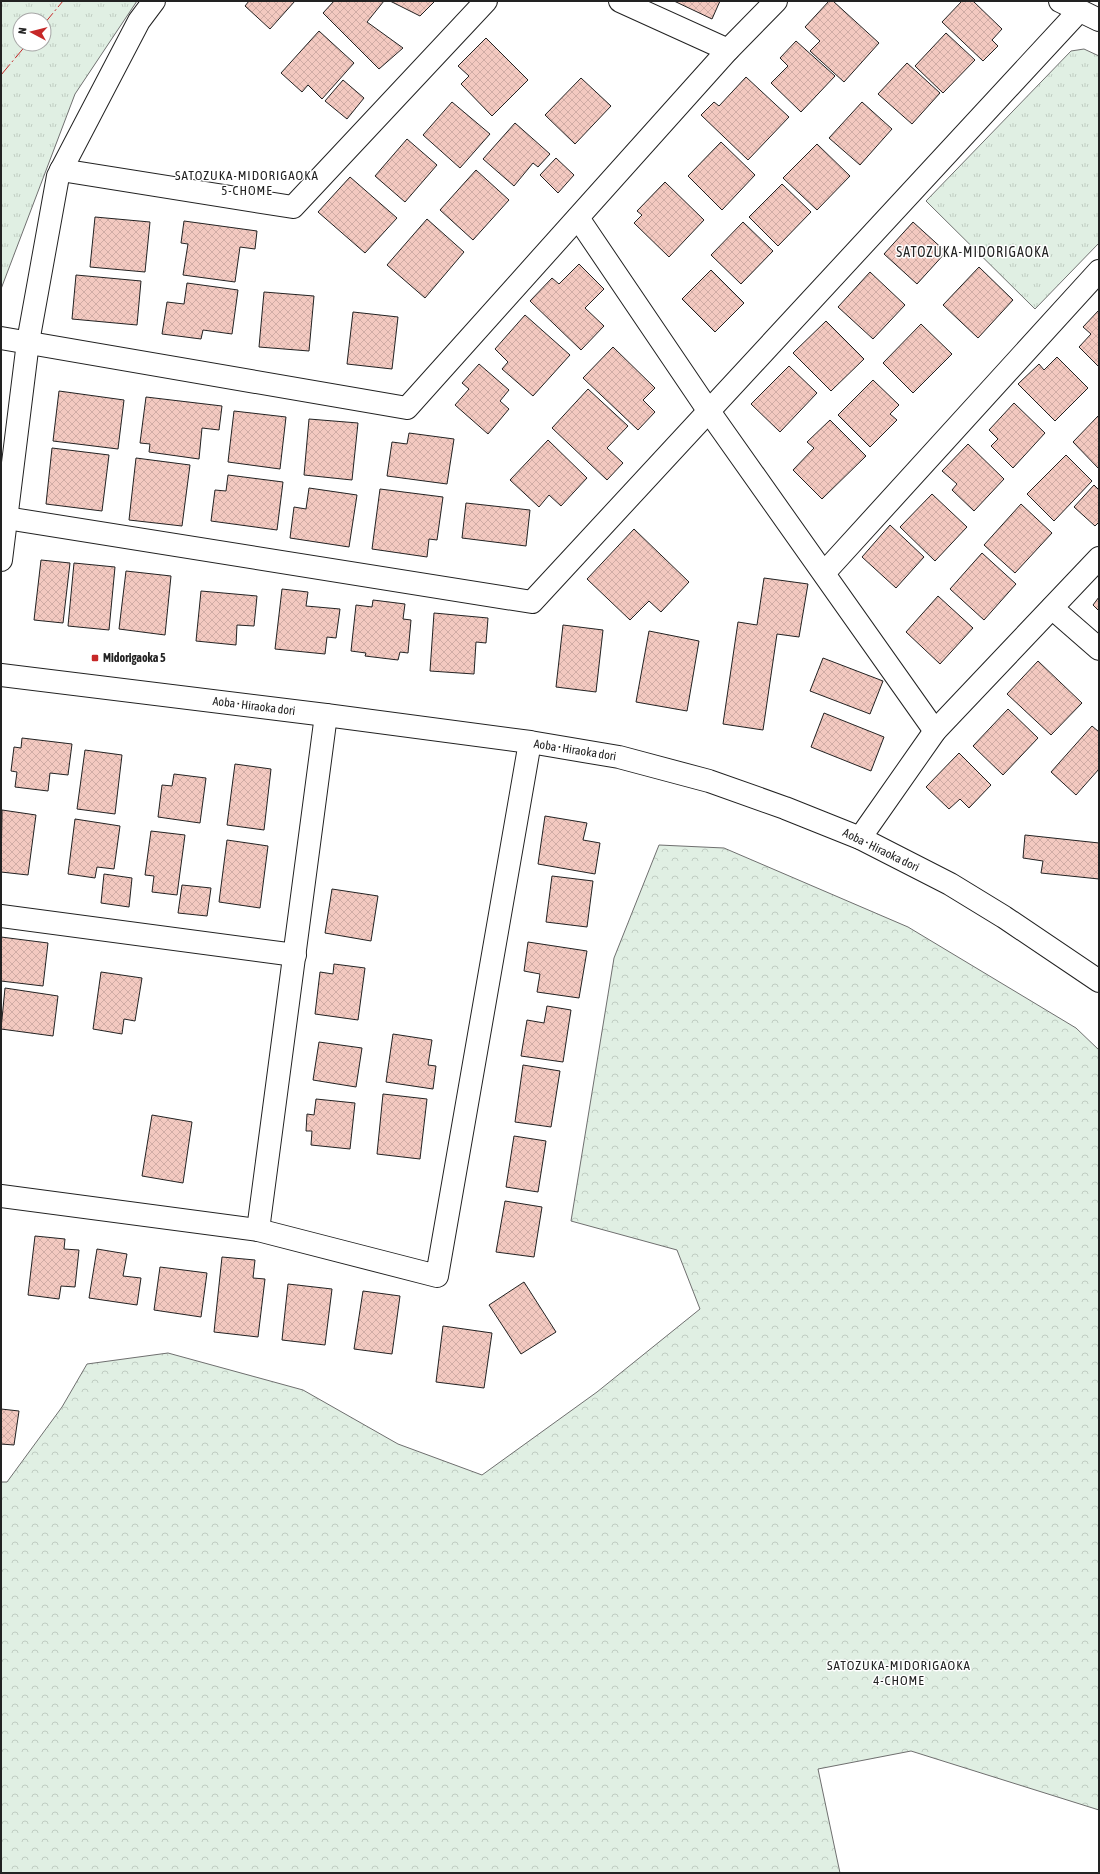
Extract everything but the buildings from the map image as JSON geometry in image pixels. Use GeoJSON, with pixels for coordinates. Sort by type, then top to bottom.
{"type":"FeatureCollection","features":[{"type":"Feature","properties":{"kind":"street"},"geometry":{"type":"LineString","coordinates":[[1,560],[28,342],[58,176],[139,21],[154,1]]}},
{"type":"Feature","properties":{"kind":"street"},"geometry":{"type":"LineString","coordinates":[[61,170],[293,207],[486,1]]}},
{"type":"Feature","properties":{"kind":"street"},"geometry":{"type":"LineString","coordinates":[[620,1],[728,50]]}},
{"type":"Feature","properties":{"kind":"street"},"geometry":{"type":"LineString","coordinates":[[1,338],[407,408],[728,50],[776,1]]}},
{"type":"Feature","properties":{"kind":"street"},"geometry":{"type":"LineString","coordinates":[[1060,1],[1099,20]]}},
{"type":"Feature","properties":{"kind":"street"},"geometry":{"type":"LineString","coordinates":[[6,518],[532,602],[708,410],[1079,11]]}},
{"type":"Feature","properties":{"kind":"street"},"geometry":{"type":"LineString","coordinates":[[578,218],[708,410],[936,731]]}},
{"type":"Feature","properties":{"kind":"street"},"geometry":{"type":"LineString","coordinates":[[824,573],[1099,271]]}},
{"type":"Feature","properties":{"kind":"street"},"geometry":{"type":"LineString","coordinates":[[860,838],[936,731],[1099,558]]}},
{"type":"Feature","properties":{"kind":"street"},"geometry":{"type":"LineString","coordinates":[[1052,608],[1099,650]]}},
{"type":"Feature","properties":{"kind":"street","name":"Aoba･Hiraoka dori"},"geometry":{"type":"LineString","coordinates":[[1,675],[530,742],[619,757],[709,781],[785,808],[860,838],[957,888],[1004,917],[1099,981]]}},
{"type":"Feature","properties":{"kind":"street"},"geometry":{"type":"LineString","coordinates":[[258,1230],[326,715]]}},
{"type":"Feature","properties":{"kind":"street"},"geometry":{"type":"LineString","coordinates":[[1,1196],[258,1230],[437,1276],[530,742]]}},
{"type":"Feature","properties":{"kind":"street"},"geometry":{"type":"LineString","coordinates":[[1,916],[295,955]]}},
{"type":"Feature","properties":{"kind":"green space"},"geometry":{"type":"Polygon","coordinates":[[[1,1],[137,1],[75,94],[1,289],[1,1]]]}},
{"type":"Feature","properties":{"kind":"green space"},"geometry":{"type":"Polygon","coordinates":[[[1084,49],[1099,56],[1099,243],[1035,309],[926,201],[1071,51],[1084,49]]]}},
{"type":"Feature","properties":{"kind":"green space"},"geometry":{"type":"Polygon","coordinates":[[[659,845],[724,848],[908,927],[1076,1028],[1099,1050],[1099,1810],[911,1751],[818,1769],[840,1873],[1,1873],[1,1482],[7,1482],[62,1407],[87,1364],[168,1353],[303,1390],[398,1444],[482,1475],[597,1392],[700,1309],[677,1250],[571,1221],[614,958],[659,845]]]}},
{"type":"Feature","properties":{"kind":"power"},"geometry":{"type":"LineString","coordinates":[[52,14],[63,1]]}},
{"type":"Feature","properties":{"kind":"power"},"geometry":{"type":"LineString","coordinates":[[1,75],[20,52]]}},
{"type":"Feature","properties":{"kind":"place","name":"Midorigaoka 5"},"geometry":{"type":"Point","coordinates":[95,658]}},
{"type":"Feature","properties":{"kind":"district","name":"SATOZUKA-MIDORIGAOKA 5-CHOME"},"geometry":{"type":"Point","coordinates":[247,182]}},
{"type":"Feature","properties":{"kind":"district","name":"SATOZUKA-MIDORIGAOKA"},"geometry":{"type":"Point","coordinates":[973,252]}},
{"type":"Feature","properties":{"kind":"district","name":"SATOZUKA-MIDORIGAOKA 4-CHOME"},"geometry":{"type":"Point","coordinates":[899,1672]}}]}
